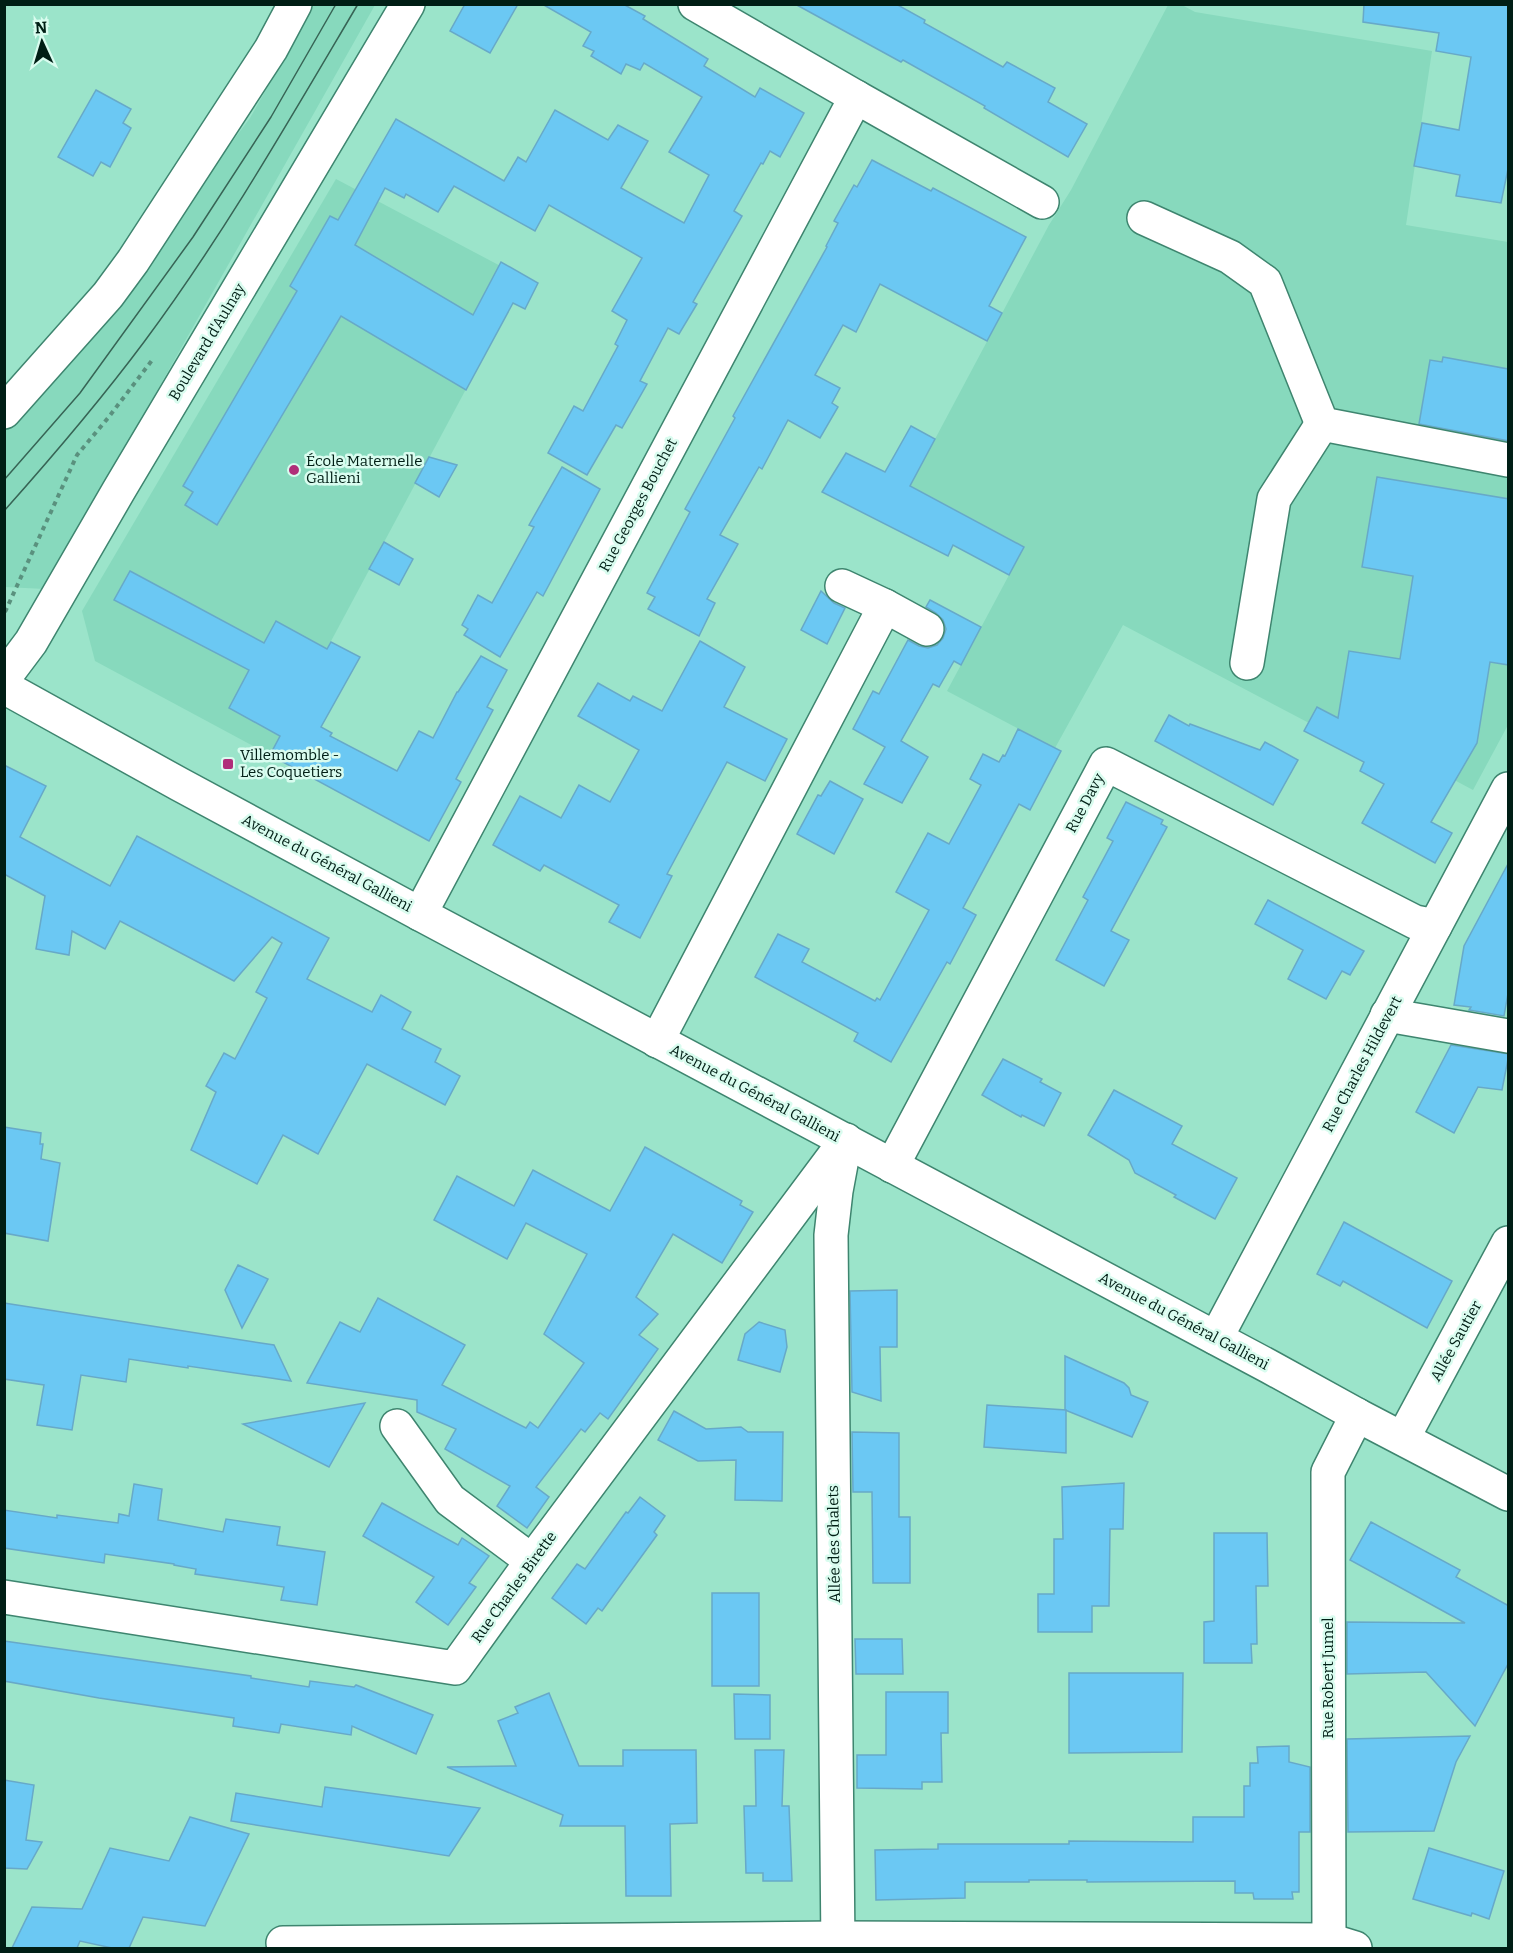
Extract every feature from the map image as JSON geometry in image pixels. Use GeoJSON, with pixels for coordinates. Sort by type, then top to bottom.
{"type":"FeatureCollection","features":[{"type":"Feature","properties":{"kind":"street"},"geometry":{"type":"LineString","coordinates":[[4,412],[108,295],[133,261],[270,49],[295,4]]}},
{"type":"Feature","properties":{"kind":"street","name":"Boulevard d'Aulnay"},"geometry":{"type":"LineString","coordinates":[[4,678],[31,642],[124,480],[408,4]]}},
{"type":"Feature","properties":{"kind":"street"},"geometry":{"type":"LineString","coordinates":[[695,4],[1042,202]]}},
{"type":"Feature","properties":{"kind":"street","name":"Rue Georges Bouchet"},"geometry":{"type":"LineString","coordinates":[[420,914],[856,97]]}},
{"type":"Feature","properties":{"kind":"street"},"geometry":{"type":"LineString","coordinates":[[1144,218],[1230,257],[1265,282],[1322,424]]}},
{"type":"Feature","properties":{"kind":"street"},"geometry":{"type":"LineString","coordinates":[[1322,424],[1509,460]]}},
{"type":"Feature","properties":{"kind":"street"},"geometry":{"type":"LineString","coordinates":[[1247,663],[1274,500],[1322,424]]}},
{"type":"Feature","properties":{"kind":"street"},"geometry":{"type":"LineString","coordinates":[[842,585],[927,629]]}},
{"type":"Feature","properties":{"kind":"street"},"geometry":{"type":"LineString","coordinates":[[657,1041],[885,606]]}},
{"type":"Feature","properties":{"kind":"street","name":"Avenue du Général Gallieni"},"geometry":{"type":"LineString","coordinates":[[4,687],[420,914],[1509,1494]]}},
{"type":"Feature","properties":{"kind":"street","name":"Rue Davy"},"geometry":{"type":"LineString","coordinates":[[892,1166],[1106,764],[1415,922],[1435,926]]}},
{"type":"Feature","properties":{"kind":"street","name":"Rue Charles Hildevert"},"geometry":{"type":"LineString","coordinates":[[1216,1338],[1509,789]]}},
{"type":"Feature","properties":{"kind":"street"},"geometry":{"type":"LineString","coordinates":[[1388,1015],[1509,1036]]}},
{"type":"Feature","properties":{"kind":"street","name":"Rue Charles Birette"},"geometry":{"type":"LineString","coordinates":[[4,1597],[455,1668],[846,1140]]}},
{"type":"Feature","properties":{"kind":"street","name":"Allée des Chalets"},"geometry":{"type":"LineString","coordinates":[[838,1943],[831,1235],[836,1191],[846,1140]]}},
{"type":"Feature","properties":{"kind":"street","name":"Allée Sautier"},"geometry":{"type":"LineString","coordinates":[[1403,1438],[1509,1243]]}},
{"type":"Feature","properties":{"kind":"street","name":"Rue Robert Jumel"},"geometry":{"type":"LineString","coordinates":[[1337,1946],[1328,1472],[1357,1415]]}},
{"type":"Feature","properties":{"kind":"street"},"geometry":{"type":"LineString","coordinates":[[397,1426],[450,1500],[532,1561]]}},
{"type":"Feature","properties":{"kind":"street"},"geometry":{"type":"LineString","coordinates":[[284,1943],[1337,1946]]}},
{"type":"Feature","properties":{"kind":"shaded area"},"geometry":{"type":"Polygon","coordinates":[[[314,5],[375,5],[45,589],[5,587],[5,431],[122,289],[250,118],[314,5]]]}},
{"type":"Feature","properties":{"kind":"shaded area"},"geometry":{"type":"Polygon","coordinates":[[[1168,5],[1182,5],[1195,12],[1432,51],[1406,225],[1508,242],[1508,725],[1473,790],[1318,707],[1309,723],[1123,625],[1055,748],[947,691],[1024,547],[910,486],[1049,225],[1071,190],[1168,5]]]}},
{"type":"Feature","properties":{"kind":"shaded area","name":"École Maternelle Gallieni"},"geometry":{"type":"Polygon","coordinates":[[[336,179],[525,279],[270,755],[95,661],[82,611],[336,179]]]}},
{"type":"Feature","properties":{"kind":"building"},"geometry":{"type":"Polygon","coordinates":[[[465,4],[518,4],[490,53],[450,31],[465,4]]]}},
{"type":"Feature","properties":{"kind":"building"},"geometry":{"type":"Polygon","coordinates":[[[542,4],[623,4],[645,16],[643,19],[708,59],[704,66],[755,97],[760,88],[804,113],[780,157],[770,151],[763,164],[761,163],[734,211],[742,216],[693,302],[697,304],[679,334],[668,328],[640,381],[647,384],[622,428],[616,425],[587,475],[548,453],[574,406],[583,411],[618,346],[615,344],[627,320],[612,311],[642,258],[549,205],[535,231],[454,186],[438,212],[406,194],[404,198],[385,188],[355,245],[473,315],[501,262],[538,283],[525,309],[513,303],[466,390],[341,316],[217,525],[185,505],[193,492],[183,486],[297,291],[290,286],[330,216],[338,220],[396,119],[504,181],[518,157],[526,162],[555,110],[608,140],[618,125],[648,141],[621,188],[684,223],[709,175],[669,152],[702,97],[644,63],[640,70],[626,64],[621,74],[591,56],[594,51],[583,46],[591,32],[542,4]]]}},
{"type":"Feature","properties":{"kind":"building"},"geometry":{"type":"Polygon","coordinates":[[[795,4],[896,4],[925,20],[924,23],[1003,67],[1007,62],[1055,88],[1048,102],[1087,124],[1068,157],[984,108],[985,106],[903,60],[901,62],[795,4]]]}},
{"type":"Feature","properties":{"kind":"building"},"geometry":{"type":"Polygon","coordinates":[[[1364,4],[1509,4],[1509,164],[1501,203],[1456,196],[1460,175],[1414,166],[1422,123],[1459,130],[1471,57],[1436,51],[1439,33],[1363,22],[1364,4]]]}},
{"type":"Feature","properties":{"kind":"building"},"geometry":{"type":"Polygon","coordinates":[[[96,90],[131,109],[123,123],[131,128],[110,167],[101,162],[93,176],[58,157],[96,90]]]}},
{"type":"Feature","properties":{"kind":"building"},"geometry":{"type":"Polygon","coordinates":[[[872,160],[931,191],[933,188],[1026,237],[989,306],[1002,313],[987,341],[880,284],[856,332],[843,325],[815,375],[840,388],[832,403],[838,407],[820,438],[788,420],[762,469],[759,467],[720,535],[738,544],[707,599],[715,603],[699,636],[648,609],[655,597],[647,593],[690,512],[685,509],[735,418],[733,416],[827,247],[838,223],[834,221],[854,185],[857,187],[872,160]]]}},
{"type":"Feature","properties":{"kind":"building"},"geometry":{"type":"Polygon","coordinates":[[[1443,357],[1508,369],[1509,441],[1419,424],[1430,360],[1442,362],[1443,357]]]}},
{"type":"Feature","properties":{"kind":"building"},"geometry":{"type":"Polygon","coordinates":[[[911,426],[935,439],[910,486],[1024,547],[1009,575],[953,545],[948,556],[822,492],[846,453],[885,472],[911,426]]]}},
{"type":"Feature","properties":{"kind":"building"},"geometry":{"type":"Polygon","coordinates":[[[429,457],[457,465],[439,497],[415,483],[429,457]]]}},
{"type":"Feature","properties":{"kind":"building"},"geometry":{"type":"Polygon","coordinates":[[[562,467],[600,489],[543,596],[537,592],[500,657],[464,635],[468,629],[462,625],[478,595],[492,603],[534,527],[529,525],[562,467]]]}},
{"type":"Feature","properties":{"kind":"building"},"geometry":{"type":"Polygon","coordinates":[[[1377,477],[1509,499],[1509,665],[1490,662],[1477,743],[1431,822],[1452,833],[1435,863],[1362,823],[1384,784],[1360,771],[1364,762],[1304,731],[1317,707],[1338,718],[1349,651],[1400,659],[1413,576],[1362,567],[1377,477]]]}},
{"type":"Feature","properties":{"kind":"building"},"geometry":{"type":"Polygon","coordinates":[[[384,542],[413,559],[399,585],[369,569],[384,542]]]}},
{"type":"Feature","properties":{"kind":"building"},"geometry":{"type":"Polygon","coordinates":[[[130,571],[264,643],[276,621],[327,649],[331,642],[360,657],[321,727],[332,733],[330,736],[397,771],[419,731],[433,738],[457,692],[481,656],[507,670],[487,707],[493,710],[456,779],[461,782],[429,841],[270,755],[280,736],[229,708],[249,670],[114,600],[130,571]]]}},
{"type":"Feature","properties":{"kind":"building"},"geometry":{"type":"Polygon","coordinates":[[[821,591],[834,603],[845,608],[827,644],[801,630],[821,591]]]}},
{"type":"Feature","properties":{"kind":"building"},"geometry":{"type":"Polygon","coordinates":[[[930,600],[981,627],[961,665],[954,661],[939,687],[933,684],[901,741],[928,757],[902,803],[864,784],[885,747],[853,729],[873,691],[879,694],[908,640],[928,648],[937,645],[943,638],[946,629],[943,620],[926,607],[930,600]]]}},
{"type":"Feature","properties":{"kind":"building"},"geometry":{"type":"Polygon","coordinates":[[[700,641],[745,667],[724,707],[787,739],[765,781],[727,762],[667,874],[672,876],[640,938],[609,922],[619,905],[544,865],[540,871],[493,845],[520,796],[561,818],[579,785],[610,802],[639,750],[578,716],[598,683],[630,701],[633,696],[662,711],[700,641]]]}},
{"type":"Feature","properties":{"kind":"building"},"geometry":{"type":"Polygon","coordinates":[[[1169,715],[1189,726],[1190,724],[1260,750],[1265,742],[1298,760],[1273,805],[1155,741],[1169,715]]]}},
{"type":"Feature","properties":{"kind":"building"},"geometry":{"type":"Polygon","coordinates":[[[1018,729],[1061,751],[1030,810],[1019,804],[963,908],[976,915],[950,964],[947,962],[891,1062],[854,1041],[858,1033],[755,977],[778,934],[809,949],[802,962],[875,1001],[877,998],[880,1000],[929,910],[896,892],[928,833],[949,844],[981,785],[970,779],[983,754],[999,762],[1003,755],[1005,756],[1018,729]]]}},
{"type":"Feature","properties":{"kind":"building"},"geometry":{"type":"Polygon","coordinates":[[[4,765],[46,786],[20,837],[110,886],[137,836],[329,938],[307,979],[372,1012],[381,995],[411,1012],[402,1029],[441,1049],[435,1062],[460,1076],[445,1105],[367,1064],[318,1154],[283,1135],[257,1184],[191,1150],[216,1092],[206,1086],[224,1053],[235,1059],[267,998],[256,992],[282,943],[272,937],[234,981],[120,921],[105,949],[72,931],[69,955],[36,949],[45,896],[4,874],[4,765]]]}},
{"type":"Feature","properties":{"kind":"building"},"geometry":{"type":"Polygon","coordinates":[[[830,781],[863,799],[834,854],[797,834],[818,795],[821,796],[830,781]]]}},
{"type":"Feature","properties":{"kind":"building"},"geometry":{"type":"Polygon","coordinates":[[[1126,802],[1163,820],[1161,824],[1167,827],[1111,931],[1129,940],[1104,986],[1056,960],[1088,900],[1083,897],[1113,841],[1107,838],[1126,802]]]}},
{"type":"Feature","properties":{"kind":"building"},"geometry":{"type":"Polygon","coordinates":[[[1509,862],[1509,988],[1504,1016],[1454,1005],[1464,946],[1509,862]]]}},
{"type":"Feature","properties":{"kind":"building"},"geometry":{"type":"Polygon","coordinates":[[[1268,900],[1364,951],[1350,975],[1342,971],[1326,999],[1288,979],[1303,950],[1255,924],[1268,900]]]}},
{"type":"Feature","properties":{"kind":"building"},"geometry":{"type":"Polygon","coordinates":[[[1451,1045],[1509,1054],[1502,1090],[1478,1087],[1454,1133],[1416,1112],[1451,1045]]]}},
{"type":"Feature","properties":{"kind":"building"},"geometry":{"type":"Polygon","coordinates":[[[1003,1059],[1042,1079],[1040,1082],[1061,1093],[1044,1126],[1022,1115],[1021,1117],[982,1095],[1003,1059]]]}},
{"type":"Feature","properties":{"kind":"building"},"geometry":{"type":"Polygon","coordinates":[[[1114,1090],[1182,1126],[1172,1144],[1237,1178],[1215,1219],[1135,1173],[1129,1160],[1088,1135],[1114,1090]]]}},
{"type":"Feature","properties":{"kind":"building"},"geometry":{"type":"Polygon","coordinates":[[[4,1127],[41,1133],[40,1144],[43,1144],[41,1159],[60,1163],[48,1241],[4,1233],[4,1127]]]}},
{"type":"Feature","properties":{"kind":"building"},"geometry":{"type":"Polygon","coordinates":[[[645,1147],[742,1201],[740,1205],[753,1212],[722,1263],[673,1234],[636,1297],[658,1314],[639,1335],[658,1349],[608,1419],[600,1413],[585,1432],[581,1429],[536,1487],[549,1497],[527,1528],[497,1506],[510,1486],[445,1449],[456,1429],[417,1412],[417,1400],[307,1383],[340,1322],[360,1332],[378,1298],[465,1345],[442,1385],[526,1428],[530,1422],[538,1428],[584,1363],[544,1334],[587,1254],[526,1223],[507,1259],[434,1220],[457,1176],[514,1206],[533,1170],[610,1211],[645,1147]]]}},
{"type":"Feature","properties":{"kind":"building"},"geometry":{"type":"Polygon","coordinates":[[[1344,1222],[1452,1281],[1427,1328],[1343,1281],[1340,1286],[1317,1274],[1344,1222]]]}},
{"type":"Feature","properties":{"kind":"building"},"geometry":{"type":"Polygon","coordinates":[[[238,1265],[268,1279],[242,1328],[225,1290],[238,1265]]]}},
{"type":"Feature","properties":{"kind":"building"},"geometry":{"type":"Polygon","coordinates":[[[897,1290],[897,1347],[880,1347],[881,1401],[852,1392],[850,1291],[897,1290]]]}},
{"type":"Feature","properties":{"kind":"building"},"geometry":{"type":"Polygon","coordinates":[[[4,1303],[274,1345],[291,1381],[129,1359],[126,1382],[81,1375],[72,1430],[37,1425],[44,1385],[4,1379],[4,1303]]]}},
{"type":"Feature","properties":{"kind":"building"},"geometry":{"type":"Polygon","coordinates":[[[759,1322],[785,1330],[787,1347],[780,1372],[738,1360],[745,1334],[759,1322]]]}},
{"type":"Feature","properties":{"kind":"building"},"geometry":{"type":"Polygon","coordinates":[[[1065,1356],[1124,1383],[1131,1395],[1148,1402],[1132,1437],[1065,1410],[1065,1356]]]}},
{"type":"Feature","properties":{"kind":"building"},"geometry":{"type":"Polygon","coordinates":[[[365,1403],[329,1467],[243,1424],[365,1403]]]}},
{"type":"Feature","properties":{"kind":"building"},"geometry":{"type":"Polygon","coordinates":[[[987,1405],[1066,1410],[1066,1453],[984,1447],[987,1405]]]}},
{"type":"Feature","properties":{"kind":"building"},"geometry":{"type":"Polygon","coordinates":[[[674,1411],[706,1429],[741,1427],[748,1432],[783,1432],[782,1501],[735,1500],[736,1460],[698,1461],[658,1440],[674,1411]]]}},
{"type":"Feature","properties":{"kind":"building"},"geometry":{"type":"Polygon","coordinates":[[[852,1432],[899,1433],[899,1517],[910,1517],[910,1583],[873,1583],[872,1492],[853,1492],[852,1432]]]}},
{"type":"Feature","properties":{"kind":"building"},"geometry":{"type":"Polygon","coordinates":[[[1124,1483],[1123,1529],[1110,1529],[1109,1606],[1092,1606],[1092,1632],[1038,1632],[1038,1594],[1054,1594],[1054,1539],[1063,1539],[1062,1487],[1124,1483]]]}},
{"type":"Feature","properties":{"kind":"building"},"geometry":{"type":"Polygon","coordinates":[[[134,1484],[162,1489],[158,1520],[223,1532],[226,1519],[280,1527],[277,1545],[325,1552],[317,1605],[281,1600],[284,1587],[195,1574],[196,1569],[174,1564],[105,1554],[104,1563],[4,1548],[4,1510],[57,1518],[57,1515],[118,1523],[119,1514],[129,1516],[134,1484]]]}},
{"type":"Feature","properties":{"kind":"building"},"geometry":{"type":"Polygon","coordinates":[[[640,1497],[665,1516],[654,1532],[657,1535],[602,1611],[598,1608],[586,1624],[552,1598],[577,1564],[585,1569],[626,1512],[628,1513],[640,1497]]]}},
{"type":"Feature","properties":{"kind":"building"},"geometry":{"type":"Polygon","coordinates":[[[382,1503],[458,1545],[462,1538],[489,1556],[469,1583],[476,1587],[448,1625],[416,1602],[434,1577],[363,1536],[382,1503]]]}},
{"type":"Feature","properties":{"kind":"building"},"geometry":{"type":"Polygon","coordinates":[[[1371,1522],[1460,1570],[1456,1577],[1509,1606],[1509,1662],[1475,1726],[1426,1672],[1347,1674],[1347,1622],[1465,1623],[1350,1560],[1371,1522]]]}},
{"type":"Feature","properties":{"kind":"building"},"geometry":{"type":"Polygon","coordinates":[[[1214,1533],[1267,1533],[1268,1586],[1256,1586],[1257,1644],[1251,1644],[1252,1663],[1204,1663],[1204,1622],[1214,1621],[1214,1533]]]}},
{"type":"Feature","properties":{"kind":"building"},"geometry":{"type":"Polygon","coordinates":[[[712,1593],[759,1593],[759,1686],[712,1686],[712,1593]]]}},
{"type":"Feature","properties":{"kind":"building"},"geometry":{"type":"Polygon","coordinates":[[[855,1639],[902,1639],[903,1674],[856,1674],[855,1639]]]}},
{"type":"Feature","properties":{"kind":"building"},"geometry":{"type":"Polygon","coordinates":[[[4,1641],[251,1676],[251,1678],[309,1687],[310,1681],[354,1687],[356,1685],[433,1715],[416,1754],[352,1726],[351,1735],[281,1724],[279,1733],[233,1726],[234,1718],[4,1681],[4,1641]]]}},
{"type":"Feature","properties":{"kind":"building"},"geometry":{"type":"Polygon","coordinates":[[[1069,1673],[1183,1673],[1182,1752],[1069,1753],[1069,1673]]]}},
{"type":"Feature","properties":{"kind":"building"},"geometry":{"type":"Polygon","coordinates":[[[886,1692],[948,1692],[948,1733],[941,1733],[942,1782],[922,1782],[922,1789],[857,1788],[857,1755],[886,1755],[886,1692]]]}},
{"type":"Feature","properties":{"kind":"building"},"geometry":{"type":"Polygon","coordinates":[[[549,1693],[579,1766],[623,1766],[623,1750],[696,1750],[697,1823],[670,1824],[671,1896],[626,1896],[625,1826],[560,1826],[563,1815],[447,1767],[516,1766],[498,1721],[518,1713],[515,1707],[549,1693]]]}},
{"type":"Feature","properties":{"kind":"building"},"geometry":{"type":"Polygon","coordinates":[[[734,1694],[770,1695],[770,1739],[735,1739],[734,1694]]]}},
{"type":"Feature","properties":{"kind":"building"},"geometry":{"type":"Polygon","coordinates":[[[1470,1736],[1456,1762],[1434,1831],[1348,1832],[1347,1739],[1470,1736]]]}},
{"type":"Feature","properties":{"kind":"building"},"geometry":{"type":"Polygon","coordinates":[[[1289,1746],[1289,1762],[1310,1767],[1310,1832],[1299,1832],[1299,1892],[1292,1892],[1293,1899],[1254,1899],[1253,1893],[1235,1893],[1235,1881],[1029,1880],[1029,1882],[965,1882],[965,1898],[876,1900],[875,1850],[938,1849],[938,1844],[1069,1844],[1069,1841],[1193,1842],[1193,1817],[1244,1817],[1244,1786],[1250,1786],[1250,1763],[1258,1763],[1257,1747],[1289,1746]]]}},
{"type":"Feature","properties":{"kind":"building"},"geometry":{"type":"Polygon","coordinates":[[[755,1750],[784,1750],[782,1806],[789,1806],[792,1881],[763,1881],[763,1873],[746,1873],[744,1806],[756,1806],[755,1750]]]}},
{"type":"Feature","properties":{"kind":"building"},"geometry":{"type":"Polygon","coordinates":[[[4,1780],[34,1785],[26,1840],[42,1842],[27,1869],[4,1868],[4,1780]]]}},
{"type":"Feature","properties":{"kind":"building"},"geometry":{"type":"Polygon","coordinates":[[[325,1787],[480,1808],[449,1856],[231,1821],[236,1793],[322,1807],[325,1787]]]}},
{"type":"Feature","properties":{"kind":"building"},"geometry":{"type":"Polygon","coordinates":[[[190,1817],[249,1834],[205,1926],[143,1917],[129,1948],[112,1948],[80,1941],[77,1948],[12,1948],[32,1907],[82,1909],[110,1848],[169,1861],[190,1817]]]}},
{"type":"Feature","properties":{"kind":"building"},"geometry":{"type":"Polygon","coordinates":[[[1429,1848],[1504,1871],[1489,1919],[1413,1899],[1429,1848]]]}},
{"type":"Feature","properties":{"kind":"tram line"},"geometry":{"type":"LineString","coordinates":[[4,480],[80,393],[193,237],[271,117],[336,4]]}},
{"type":"Feature","properties":{"kind":"tram line"},"geometry":{"type":"LineString","coordinates":[[4,511],[93,407],[173,302],[255,176],[358,4]]}},
{"type":"Feature","properties":{"kind":"place","name":"École Maternelle Gallieni"},"geometry":{"type":"Point","coordinates":[294,470]}},
{"type":"Feature","properties":{"kind":"place","name":"Villemomble - Les Coquetiers"},"geometry":{"type":"Point","coordinates":[228,764]}}]}
